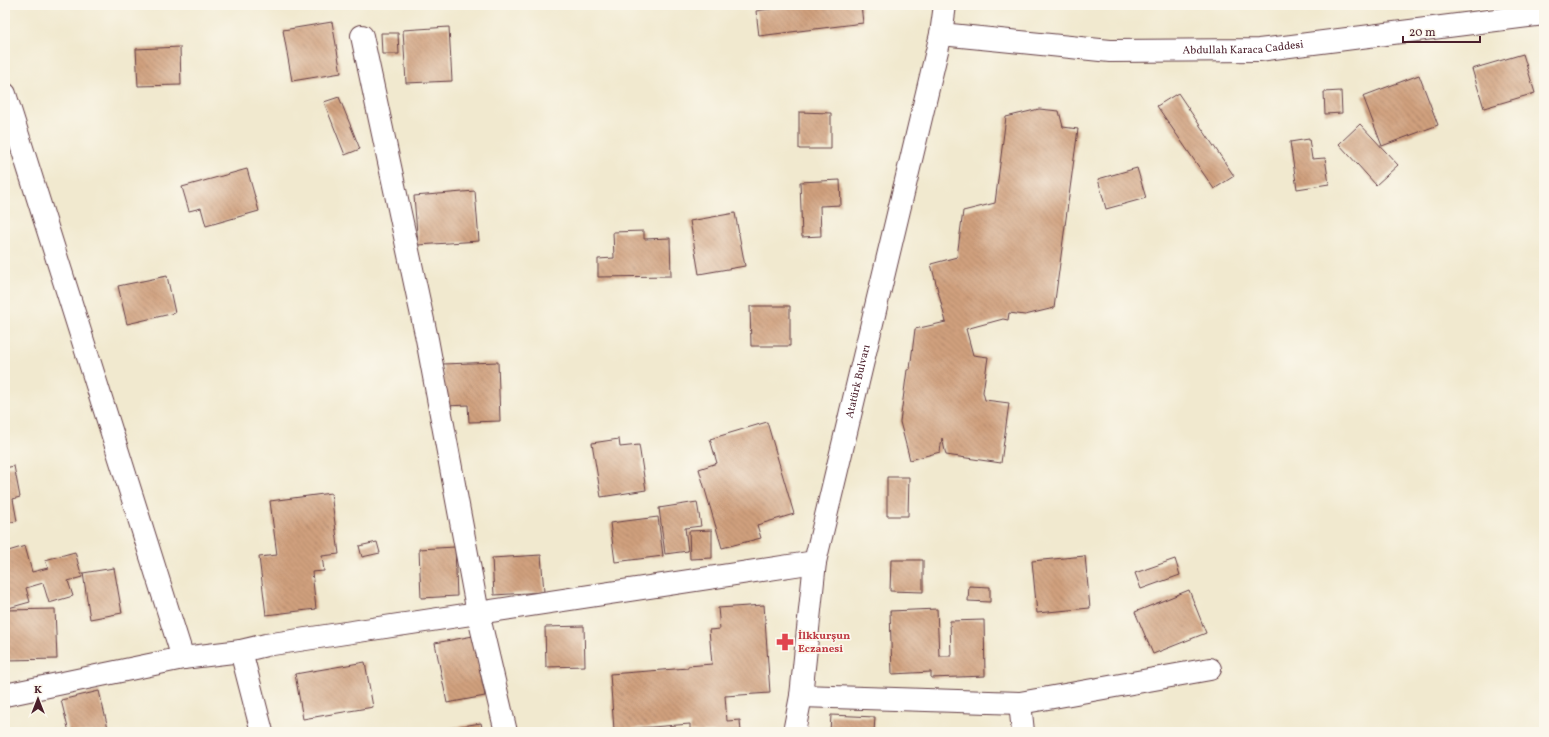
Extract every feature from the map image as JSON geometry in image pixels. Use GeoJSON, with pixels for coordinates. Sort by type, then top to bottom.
{"type":"FeatureCollection","features":[{"type":"Feature","properties":{"kind":"street","name":"Atatürk Bulvarı"},"geometry":{"type":"LineString","coordinates":[[794,732],[801,696],[815,562],[941,34],[945,5]]}},
{"type":"Feature","properties":{"kind":"street","name":"Abdullah Karaca Caddesi"},"geometry":{"type":"LineString","coordinates":[[941,34],[1110,51],[1259,50],[1544,14]]}},
{"type":"Feature","properties":{"kind":"street"},"geometry":{"type":"LineString","coordinates":[[362,36],[427,339],[478,613],[506,732]]}},
{"type":"Feature","properties":{"kind":"street"},"geometry":{"type":"LineString","coordinates":[[5,94],[183,658]]}},
{"type":"Feature","properties":{"kind":"street"},"geometry":{"type":"LineString","coordinates":[[5,695],[183,658],[241,651],[266,645],[815,562]]}},
{"type":"Feature","properties":{"kind":"street"},"geometry":{"type":"LineString","coordinates":[[241,651],[262,732]]}},
{"type":"Feature","properties":{"kind":"street"},"geometry":{"type":"LineString","coordinates":[[801,696],[1020,703],[1210,669]]}},
{"type":"Feature","properties":{"kind":"street"},"geometry":{"type":"LineString","coordinates":[[1020,703],[1023,732]]}},
{"type":"Feature","properties":{"kind":"building"},"geometry":{"type":"Polygon","coordinates":[[[782,5],[861,5],[863,23],[759,36],[756,11],[782,7],[782,5]]]}},
{"type":"Feature","properties":{"kind":"building"},"geometry":{"type":"Polygon","coordinates":[[[332,22],[341,73],[292,81],[283,30],[332,22]]]}},
{"type":"Feature","properties":{"kind":"building"},"geometry":{"type":"Polygon","coordinates":[[[449,27],[452,81],[406,83],[403,30],[449,27]]]}},
{"type":"Feature","properties":{"kind":"building"},"geometry":{"type":"Polygon","coordinates":[[[381,33],[398,33],[399,54],[382,54],[381,33]]]}},
{"type":"Feature","properties":{"kind":"building"},"geometry":{"type":"Polygon","coordinates":[[[180,47],[181,85],[138,86],[136,49],[180,47]]]}},
{"type":"Feature","properties":{"kind":"building"},"geometry":{"type":"Polygon","coordinates":[[[1523,54],[1535,93],[1484,108],[1472,69],[1523,54]]]}},
{"type":"Feature","properties":{"kind":"building"},"geometry":{"type":"Polygon","coordinates":[[[1419,75],[1438,125],[1382,146],[1363,96],[1419,75]]]}},
{"type":"Feature","properties":{"kind":"building"},"geometry":{"type":"Polygon","coordinates":[[[1341,91],[1342,113],[1325,114],[1324,92],[1341,91]]]}},
{"type":"Feature","properties":{"kind":"building"},"geometry":{"type":"Polygon","coordinates":[[[1178,93],[1234,176],[1214,189],[1157,106],[1178,93]]]}},
{"type":"Feature","properties":{"kind":"building"},"geometry":{"type":"Polygon","coordinates":[[[339,97],[360,149],[345,155],[324,102],[339,97]]]}},
{"type":"Feature","properties":{"kind":"building"},"geometry":{"type":"Polygon","coordinates":[[[1039,109],[1059,111],[1063,127],[1078,129],[1054,308],[1025,315],[1009,313],[1008,320],[1003,319],[966,329],[973,355],[988,357],[983,392],[985,400],[1009,403],[1001,463],[946,455],[942,438],[940,452],[910,460],[900,422],[907,370],[910,369],[915,329],[946,322],[931,264],[957,257],[963,211],[995,203],[1006,117],[1039,109]]]}},
{"type":"Feature","properties":{"kind":"building"},"geometry":{"type":"Polygon","coordinates":[[[799,112],[831,113],[831,149],[799,149],[799,112]]]}},
{"type":"Feature","properties":{"kind":"building"},"geometry":{"type":"Polygon","coordinates":[[[1360,124],[1398,165],[1376,185],[1339,144],[1360,124]]]}},
{"type":"Feature","properties":{"kind":"building"},"geometry":{"type":"Polygon","coordinates":[[[1309,139],[1312,159],[1325,158],[1329,184],[1297,189],[1290,142],[1309,139]]]}},
{"type":"Feature","properties":{"kind":"building"},"geometry":{"type":"Polygon","coordinates":[[[1137,168],[1146,198],[1106,209],[1098,179],[1137,168]]]}},
{"type":"Feature","properties":{"kind":"building"},"geometry":{"type":"Polygon","coordinates":[[[247,169],[259,211],[206,226],[201,208],[189,211],[182,187],[247,169]]]}},
{"type":"Feature","properties":{"kind":"building"},"geometry":{"type":"Polygon","coordinates":[[[840,180],[841,205],[820,206],[821,236],[802,237],[800,182],[840,180]]]}},
{"type":"Feature","properties":{"kind":"building"},"geometry":{"type":"Polygon","coordinates":[[[475,191],[479,241],[418,245],[414,196],[475,191]]]}},
{"type":"Feature","properties":{"kind":"building"},"geometry":{"type":"Polygon","coordinates":[[[735,213],[745,266],[699,274],[690,221],[735,213]]]}},
{"type":"Feature","properties":{"kind":"building"},"geometry":{"type":"Polygon","coordinates":[[[644,231],[644,239],[670,238],[671,276],[598,277],[598,259],[614,258],[613,232],[644,231]]]}},
{"type":"Feature","properties":{"kind":"building"},"geometry":{"type":"Polygon","coordinates":[[[167,276],[175,313],[127,324],[118,286],[167,276]]]}},
{"type":"Feature","properties":{"kind":"building"},"geometry":{"type":"Polygon","coordinates":[[[750,306],[790,306],[790,346],[751,346],[750,306]]]}},
{"type":"Feature","properties":{"kind":"building"},"geometry":{"type":"Polygon","coordinates":[[[498,362],[500,421],[469,422],[468,405],[445,406],[443,364],[498,362]]]}},
{"type":"Feature","properties":{"kind":"building"},"geometry":{"type":"Polygon","coordinates":[[[767,422],[794,514],[757,525],[761,538],[722,548],[699,469],[717,463],[710,439],[767,422]]]}},
{"type":"Feature","properties":{"kind":"building"},"geometry":{"type":"Polygon","coordinates":[[[619,439],[620,447],[639,445],[646,490],[601,497],[592,443],[619,439]]]}},
{"type":"Feature","properties":{"kind":"building"},"geometry":{"type":"Polygon","coordinates":[[[14,466],[20,497],[13,499],[17,521],[5,523],[5,468],[14,466]]]}},
{"type":"Feature","properties":{"kind":"building"},"geometry":{"type":"Polygon","coordinates":[[[887,477],[909,477],[908,516],[887,516],[887,477]]]}},
{"type":"Feature","properties":{"kind":"building"},"geometry":{"type":"Polygon","coordinates":[[[331,493],[339,554],[322,556],[324,571],[312,572],[316,609],[266,615],[259,557],[277,555],[270,501],[331,493]]]}},
{"type":"Feature","properties":{"kind":"building"},"geometry":{"type":"Polygon","coordinates":[[[697,502],[701,526],[685,528],[688,551],[665,554],[659,508],[697,502]]]}},
{"type":"Feature","properties":{"kind":"building"},"geometry":{"type":"Polygon","coordinates":[[[658,517],[663,556],[615,562],[610,523],[658,517]]]}},
{"type":"Feature","properties":{"kind":"building"},"geometry":{"type":"Polygon","coordinates":[[[712,530],[712,558],[690,559],[689,531],[712,530]]]}},
{"type":"Feature","properties":{"kind":"building"},"geometry":{"type":"Polygon","coordinates":[[[377,542],[380,553],[362,557],[359,546],[377,542]]]}},
{"type":"Feature","properties":{"kind":"building"},"geometry":{"type":"Polygon","coordinates":[[[25,546],[32,572],[48,568],[45,560],[75,552],[82,577],[68,581],[73,596],[49,603],[43,583],[26,588],[30,602],[5,609],[5,552],[25,546]]]}},
{"type":"Feature","properties":{"kind":"building"},"geometry":{"type":"Polygon","coordinates":[[[455,547],[457,596],[421,598],[419,549],[455,547]]]}},
{"type":"Feature","properties":{"kind":"building"},"geometry":{"type":"Polygon","coordinates":[[[541,555],[544,592],[494,595],[492,558],[541,555]]]}},
{"type":"Feature","properties":{"kind":"building"},"geometry":{"type":"Polygon","coordinates":[[[1085,556],[1090,608],[1037,613],[1032,561],[1085,556]]]}},
{"type":"Feature","properties":{"kind":"building"},"geometry":{"type":"Polygon","coordinates":[[[1175,559],[1180,575],[1141,589],[1135,573],[1175,559]]]}},
{"type":"Feature","properties":{"kind":"building"},"geometry":{"type":"Polygon","coordinates":[[[891,560],[923,560],[923,592],[890,591],[891,560]]]}},
{"type":"Feature","properties":{"kind":"building"},"geometry":{"type":"Polygon","coordinates":[[[114,568],[122,613],[90,619],[83,573],[114,568]]]}},
{"type":"Feature","properties":{"kind":"building"},"geometry":{"type":"Polygon","coordinates":[[[969,586],[990,587],[990,602],[968,601],[969,586]]]}},
{"type":"Feature","properties":{"kind":"building"},"geometry":{"type":"Polygon","coordinates":[[[1189,590],[1206,633],[1153,654],[1135,612],[1189,590]]]}},
{"type":"Feature","properties":{"kind":"building"},"geometry":{"type":"Polygon","coordinates":[[[764,605],[770,693],[725,696],[727,721],[740,720],[741,732],[690,732],[690,724],[614,730],[610,674],[688,668],[688,666],[712,664],[709,630],[720,629],[718,608],[764,605]]]}},
{"type":"Feature","properties":{"kind":"building"},"geometry":{"type":"Polygon","coordinates":[[[55,609],[57,659],[7,660],[6,610],[55,609]]]}},
{"type":"Feature","properties":{"kind":"building"},"geometry":{"type":"Polygon","coordinates":[[[937,609],[939,656],[951,656],[950,621],[984,620],[985,676],[931,678],[931,672],[892,674],[890,611],[937,609]]]}},
{"type":"Feature","properties":{"kind":"building"},"geometry":{"type":"Polygon","coordinates":[[[584,626],[585,666],[546,667],[545,627],[584,626]]]}},
{"type":"Feature","properties":{"kind":"building"},"geometry":{"type":"Polygon","coordinates":[[[473,636],[485,696],[447,703],[435,643],[473,636]]]}},
{"type":"Feature","properties":{"kind":"building"},"geometry":{"type":"Polygon","coordinates":[[[365,662],[373,707],[303,719],[295,674],[365,662]]]}},
{"type":"Feature","properties":{"kind":"building"},"geometry":{"type":"Polygon","coordinates":[[[99,691],[109,732],[69,732],[61,700],[99,691]]]}},
{"type":"Feature","properties":{"kind":"building"},"geometry":{"type":"Polygon","coordinates":[[[831,715],[875,717],[874,732],[830,732],[831,715]]]}},
{"type":"Feature","properties":{"kind":"building"},"geometry":{"type":"Polygon","coordinates":[[[481,723],[483,732],[438,732],[437,730],[481,723]]]}},
{"type":"Feature","properties":{"kind":"place","name":"İlkkurşun Eczanesi"},"geometry":{"type":"Point","coordinates":[785,642]}}]}
